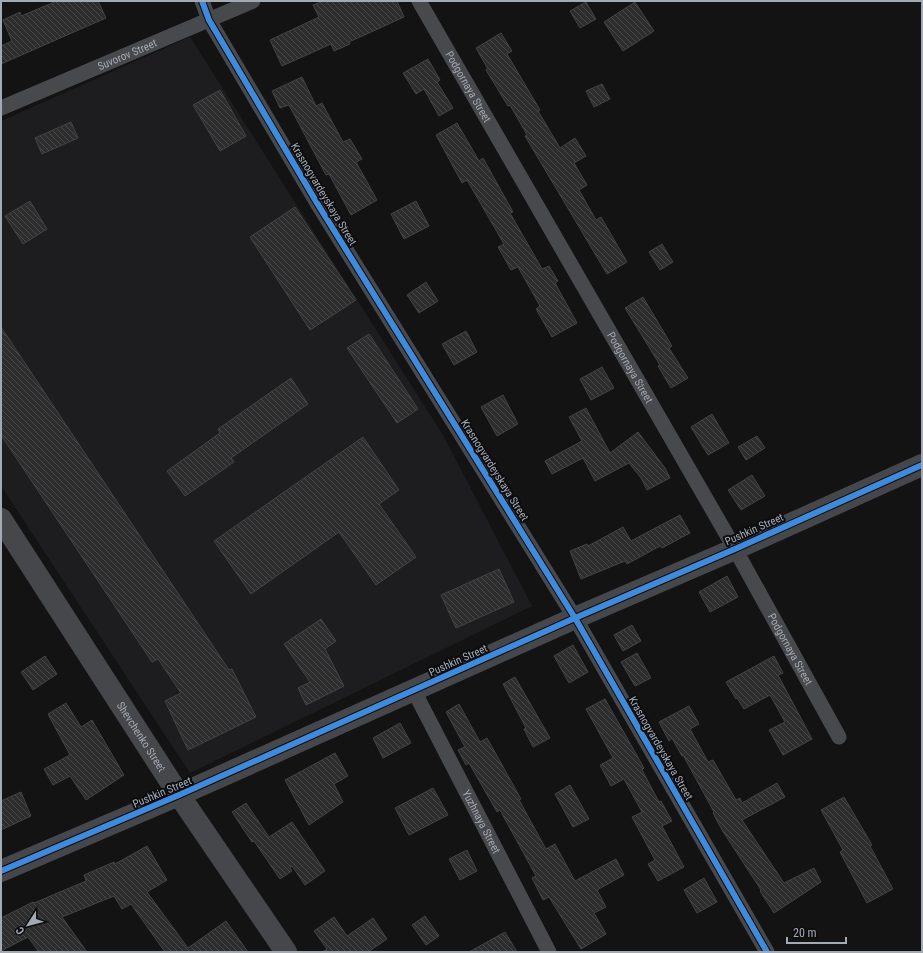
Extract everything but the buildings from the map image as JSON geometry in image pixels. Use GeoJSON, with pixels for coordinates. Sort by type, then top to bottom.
{"type":"FeatureCollection","features":[{"type":"Feature","properties":{"kind":"street","name":"Krasnogvardeyskaya Street"},"geometry":{"type":"LineString","coordinates":[[202,1],[209,20],[317,203],[575,618],[767,952]]}},
{"type":"Feature","properties":{"kind":"street","name":"Suvorov Street"},"geometry":{"type":"LineString","coordinates":[[1,108],[253,1]]}},
{"type":"Feature","properties":{"kind":"street","name":"Podgornaya Street"},"geometry":{"type":"LineString","coordinates":[[419,1],[735,550],[839,737]]}},
{"type":"Feature","properties":{"kind":"street","name":"Pushkin Street"},"geometry":{"type":"LineString","coordinates":[[1,871],[179,796],[575,618],[735,550],[922,465]]}},
{"type":"Feature","properties":{"kind":"street","name":"Shevchenko Street"},"geometry":{"type":"LineString","coordinates":[[1,520],[179,796],[286,952]]}},
{"type":"Feature","properties":{"kind":"street","name":"Yuzhnaya Street"},"geometry":{"type":"LineString","coordinates":[[414,690],[549,952]]}},
{"type":"Feature","properties":{"kind":"shaded area"},"geometry":{"type":"Polygon","coordinates":[[[190,37],[443,435],[532,606],[190,773],[1,486],[1,121],[190,37]]]}},
{"type":"Feature","properties":{"kind":"cycle path"},"geometry":{"type":"LineString","coordinates":[[202,1],[209,20],[317,203],[575,618],[767,952]]}},
{"type":"Feature","properties":{"kind":"cycle path"},"geometry":{"type":"LineString","coordinates":[[1,871],[179,795],[922,465]]}}]}
